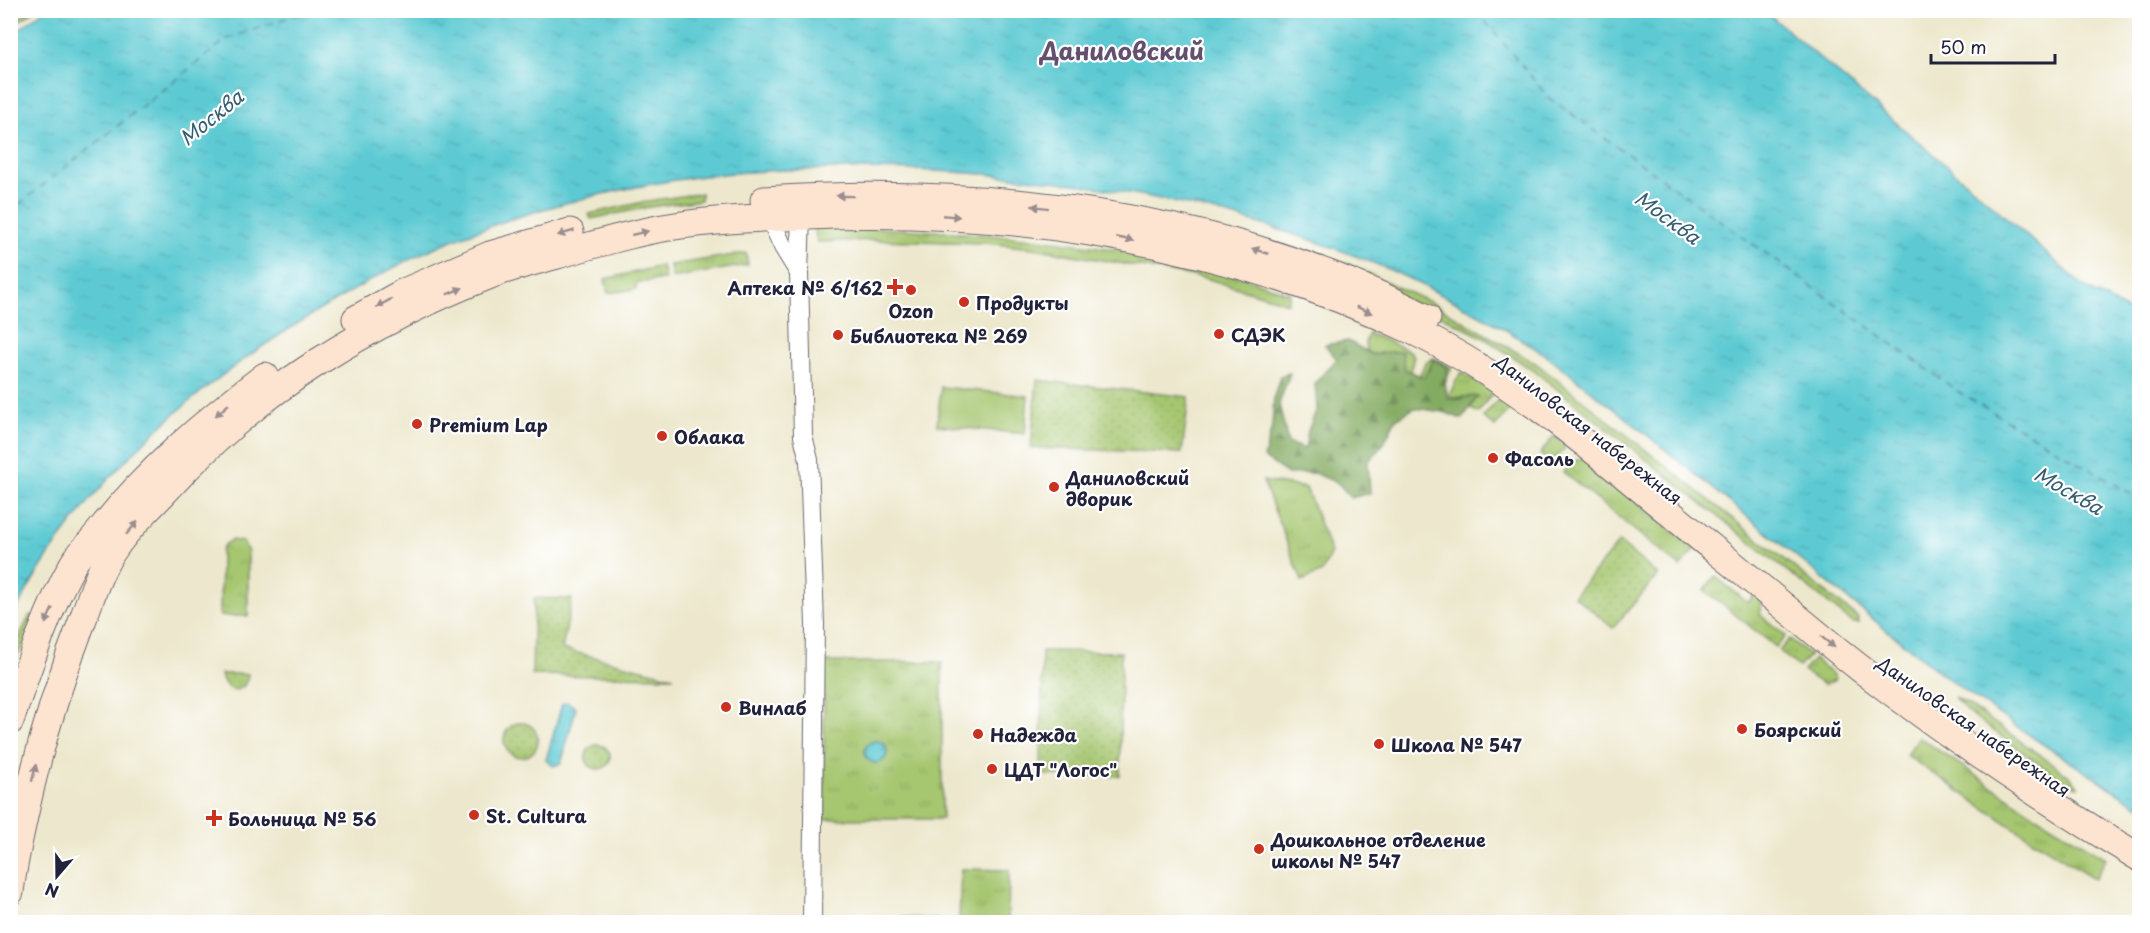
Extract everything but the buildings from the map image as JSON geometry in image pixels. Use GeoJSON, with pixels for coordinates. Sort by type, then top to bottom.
{"type":"FeatureCollection","features":[{"type":"Feature","properties":{"kind":"main road","name":"Даниловская набережная"},"geometry":{"type":"LineString","coordinates":[[715,212],[833,195],[965,198],[1098,213],[1219,238],[1316,269],[1382,296],[1465,338],[1514,368],[1905,678],[2055,786],[2139,837]]}},
{"type":"Feature","properties":{"kind":"main road","name":"Даниловская набережная"},"geometry":{"type":"LineString","coordinates":[[715,212],[770,218],[925,214],[1046,226],[1129,240],[1231,263],[1311,287],[1405,327],[1503,382],[1577,438],[1861,669],[1982,756],[2139,858]]}},
{"type":"Feature","properties":{"kind":"main road"},"geometry":{"type":"LineString","coordinates":[[10,721],[35,647],[74,563],[117,510],[162,463],[231,402],[269,373],[332,332],[404,292],[490,255],[647,213],[715,212]]}},
{"type":"Feature","properties":{"kind":"main road"},"geometry":{"type":"LineString","coordinates":[[10,892],[12,872],[33,772],[70,653],[99,576],[114,549],[201,453],[238,420],[316,363],[353,339],[428,303],[497,273],[596,244],[670,227],[715,212]]}},
{"type":"Feature","properties":{"kind":"street"},"geometry":{"type":"LineString","coordinates":[[801,216],[799,273],[803,436],[809,460],[815,624],[812,922]]}},
{"type":"Feature","properties":{"kind":"street"},"geometry":{"type":"LineString","coordinates":[[770,218],[783,247],[799,273]]}},
{"type":"Feature","properties":{"kind":"green space"},"geometry":{"type":"Polygon","coordinates":[[[11,10],[34,10],[34,11],[11,27],[11,10]]]}},
{"type":"Feature","properties":{"kind":"green space"},"geometry":{"type":"Polygon","coordinates":[[[701,193],[701,200],[649,207],[591,219],[589,214],[648,201],[701,193]]]}},
{"type":"Feature","properties":{"kind":"green space"},"geometry":{"type":"Polygon","coordinates":[[[858,227],[991,235],[1080,244],[1212,268],[1290,293],[1288,303],[1205,278],[1033,248],[985,243],[877,240],[817,242],[814,228],[858,227]]]}},
{"type":"Feature","properties":{"kind":"green space"},"geometry":{"type":"Polygon","coordinates":[[[746,253],[748,265],[672,278],[670,265],[746,253]]]}},
{"type":"Feature","properties":{"kind":"green space"},"geometry":{"type":"Polygon","coordinates":[[[1318,254],[1347,264],[1434,304],[1537,364],[1858,618],[1859,623],[1853,623],[1533,370],[1484,338],[1430,310],[1316,261],[1318,254]]]}},
{"type":"Feature","properties":{"kind":"green space"},"geometry":{"type":"Polygon","coordinates":[[[662,266],[665,279],[636,283],[636,289],[608,293],[605,279],[662,266]]]}},
{"type":"Feature","properties":{"kind":"green space"},"geometry":{"type":"Polygon","coordinates":[[[1369,333],[1410,351],[1414,356],[1410,373],[1367,354],[1365,343],[1369,333]]]}},
{"type":"Feature","properties":{"kind":"green space"},"geometry":{"type":"Polygon","coordinates":[[[1348,341],[1371,354],[1402,351],[1405,370],[1424,377],[1434,359],[1448,368],[1445,383],[1448,398],[1478,396],[1462,419],[1444,412],[1414,408],[1396,419],[1384,443],[1368,462],[1370,493],[1351,498],[1338,483],[1314,473],[1288,474],[1264,458],[1272,427],[1274,397],[1280,376],[1290,373],[1279,404],[1288,443],[1305,449],[1308,431],[1317,408],[1315,383],[1337,359],[1325,345],[1348,341]]]}},
{"type":"Feature","properties":{"kind":"green space"},"geometry":{"type":"Polygon","coordinates":[[[1433,358],[1452,367],[1442,390],[1418,379],[1425,363],[1433,358]]]}},
{"type":"Feature","properties":{"kind":"green space"},"geometry":{"type":"Polygon","coordinates":[[[1461,372],[1493,392],[1478,413],[1449,395],[1461,372]]]}},
{"type":"Feature","properties":{"kind":"green space"},"geometry":{"type":"Polygon","coordinates":[[[1037,380],[1189,397],[1182,453],[1031,448],[1037,380]]]}},
{"type":"Feature","properties":{"kind":"green space"},"geometry":{"type":"Polygon","coordinates":[[[941,387],[1028,396],[1025,434],[937,425],[941,387]]]}},
{"type":"Feature","properties":{"kind":"green space"},"geometry":{"type":"Polygon","coordinates":[[[1502,396],[1511,403],[1510,409],[1495,427],[1483,417],[1502,396]]]}},
{"type":"Feature","properties":{"kind":"green space"},"geometry":{"type":"Polygon","coordinates":[[[1554,436],[1564,444],[1564,449],[1551,463],[1540,454],[1554,436]]]}},
{"type":"Feature","properties":{"kind":"green space"},"geometry":{"type":"Polygon","coordinates":[[[1583,458],[1695,550],[1680,567],[1563,472],[1574,461],[1583,458]]]}},
{"type":"Feature","properties":{"kind":"green space"},"geometry":{"type":"Polygon","coordinates":[[[1263,481],[1306,488],[1331,553],[1322,572],[1302,581],[1263,481]]]}},
{"type":"Feature","properties":{"kind":"green space"},"geometry":{"type":"Polygon","coordinates":[[[231,540],[243,542],[248,552],[248,616],[220,616],[221,552],[223,546],[231,540]]]}},
{"type":"Feature","properties":{"kind":"green space"},"geometry":{"type":"Polygon","coordinates":[[[1619,542],[1658,575],[1613,628],[1574,596],[1619,542]]]}},
{"type":"Feature","properties":{"kind":"green space"},"geometry":{"type":"Polygon","coordinates":[[[1715,576],[1748,603],[1757,591],[1764,597],[1759,614],[1786,636],[1776,647],[1704,590],[1715,576]]]}},
{"type":"Feature","properties":{"kind":"green space"},"geometry":{"type":"Polygon","coordinates":[[[534,598],[572,599],[562,649],[674,677],[532,675],[534,598]]]}},
{"type":"Feature","properties":{"kind":"green space"},"geometry":{"type":"Polygon","coordinates":[[[30,615],[36,618],[11,669],[10,657],[30,615]]]}},
{"type":"Feature","properties":{"kind":"green space"},"geometry":{"type":"Polygon","coordinates":[[[1790,639],[1810,655],[1799,667],[1779,651],[1790,639]]]}},
{"type":"Feature","properties":{"kind":"green space"},"geometry":{"type":"Polygon","coordinates":[[[1042,651],[1121,652],[1120,776],[1041,775],[1042,651]]]}},
{"type":"Feature","properties":{"kind":"green space"},"geometry":{"type":"Polygon","coordinates":[[[1814,659],[1834,676],[1835,680],[1824,685],[1803,671],[1814,659]]]}},
{"type":"Feature","properties":{"kind":"green space"},"geometry":{"type":"Polygon","coordinates":[[[824,662],[942,662],[942,819],[824,819],[824,662]]]}},
{"type":"Feature","properties":{"kind":"green space"},"geometry":{"type":"Polygon","coordinates":[[[221,674],[248,674],[243,686],[235,690],[226,686],[221,674]]]}},
{"type":"Feature","properties":{"kind":"green space"},"geometry":{"type":"Polygon","coordinates":[[[1954,697],[2067,774],[2080,787],[2064,782],[1965,710],[1954,697]]]}},
{"type":"Feature","properties":{"kind":"green space"},"geometry":{"type":"Polygon","coordinates":[[[521,723],[533,728],[538,740],[533,752],[521,757],[509,752],[504,740],[509,728],[521,723]]]}},
{"type":"Feature","properties":{"kind":"green space"},"geometry":{"type":"Polygon","coordinates":[[[1919,737],[2036,816],[2106,858],[2095,879],[1906,755],[1919,737]]]}},
{"type":"Feature","properties":{"kind":"green space"},"geometry":{"type":"Polygon","coordinates":[[[598,745],[607,748],[610,757],[607,766],[598,769],[589,766],[586,757],[589,748],[598,745]]]}},
{"type":"Feature","properties":{"kind":"green space"},"geometry":{"type":"Polygon","coordinates":[[[961,869],[1009,870],[1008,922],[902,922],[902,917],[959,921],[961,869]]]}},
{"type":"Feature","properties":{"kind":"water","name":"Москва"},"geometry":{"type":"Polygon","coordinates":[[[44,10],[1761,11],[1773,18],[1981,195],[2084,287],[2139,317],[2139,806],[2068,761],[1953,682],[1560,366],[1531,345],[1487,319],[1384,267],[1326,245],[1254,222],[1197,207],[1081,185],[963,172],[845,169],[771,171],[669,181],[586,198],[505,221],[444,243],[410,259],[266,344],[209,385],[164,424],[113,474],[67,529],[28,588],[11,620],[11,36],[44,10]]]}},
{"type":"Feature","properties":{"kind":"water"},"geometry":{"type":"Polygon","coordinates":[[[568,702],[576,708],[561,764],[553,766],[546,760],[562,704],[568,702]]]}},
{"type":"Feature","properties":{"kind":"water"},"geometry":{"type":"Polygon","coordinates":[[[876,741],[884,744],[887,752],[884,760],[876,763],[868,760],[865,752],[868,744],[876,741]]]}},
{"type":"Feature","properties":{"kind":"ferry route"},"geometry":{"type":"LineString","coordinates":[[10,216],[18,205],[227,39],[310,10]]}},
{"type":"Feature","properties":{"kind":"ferry route"},"geometry":{"type":"LineString","coordinates":[[1476,10],[1548,97],[1959,392],[2140,499]]}},
{"type":"Feature","properties":{"kind":"place","name":"Аптека № 6/162"},"geometry":{"type":"Point","coordinates":[895,287]}},
{"type":"Feature","properties":{"kind":"place","name":"Ozon"},"geometry":{"type":"Point","coordinates":[911,290]}},
{"type":"Feature","properties":{"kind":"place","name":"Продукты"},"geometry":{"type":"Point","coordinates":[964,302]}},
{"type":"Feature","properties":{"kind":"place","name":"СДЭК"},"geometry":{"type":"Point","coordinates":[1219,334]}},
{"type":"Feature","properties":{"kind":"place","name":"Библиотека № 269"},"geometry":{"type":"Point","coordinates":[838,335]}},
{"type":"Feature","properties":{"kind":"place","name":"Premium Lap"},"geometry":{"type":"Point","coordinates":[417,424]}},
{"type":"Feature","properties":{"kind":"place","name":"Облака"},"geometry":{"type":"Point","coordinates":[662,436]}},
{"type":"Feature","properties":{"kind":"place","name":"Фасоль"},"geometry":{"type":"Point","coordinates":[1493,458]}},
{"type":"Feature","properties":{"kind":"place","name":"Даниловский дворик"},"geometry":{"type":"Point","coordinates":[1054,487]}},
{"type":"Feature","properties":{"kind":"place","name":"Винлаб"},"geometry":{"type":"Point","coordinates":[726,707]}},
{"type":"Feature","properties":{"kind":"place","name":"Боярский"},"geometry":{"type":"Point","coordinates":[1742,729]}},
{"type":"Feature","properties":{"kind":"place","name":"Надежда"},"geometry":{"type":"Point","coordinates":[978,734]}},
{"type":"Feature","properties":{"kind":"place","name":"Школа № 547"},"geometry":{"type":"Point","coordinates":[1379,744]}},
{"type":"Feature","properties":{"kind":"place","name":"ЦДТ \"Логос\""},"geometry":{"type":"Point","coordinates":[992,769]}},
{"type":"Feature","properties":{"kind":"place","name":"St. Cultura"},"geometry":{"type":"Point","coordinates":[474,815]}},
{"type":"Feature","properties":{"kind":"place","name":"Больница № 56"},"geometry":{"type":"Point","coordinates":[214,818]}},
{"type":"Feature","properties":{"kind":"place","name":"Дошкольное отделение школы № 547"},"geometry":{"type":"Point","coordinates":[1259,849]}},
{"type":"Feature","properties":{"kind":"district","name":"Даниловский"},"geometry":{"type":"Point","coordinates":[1122,50]}}]}
